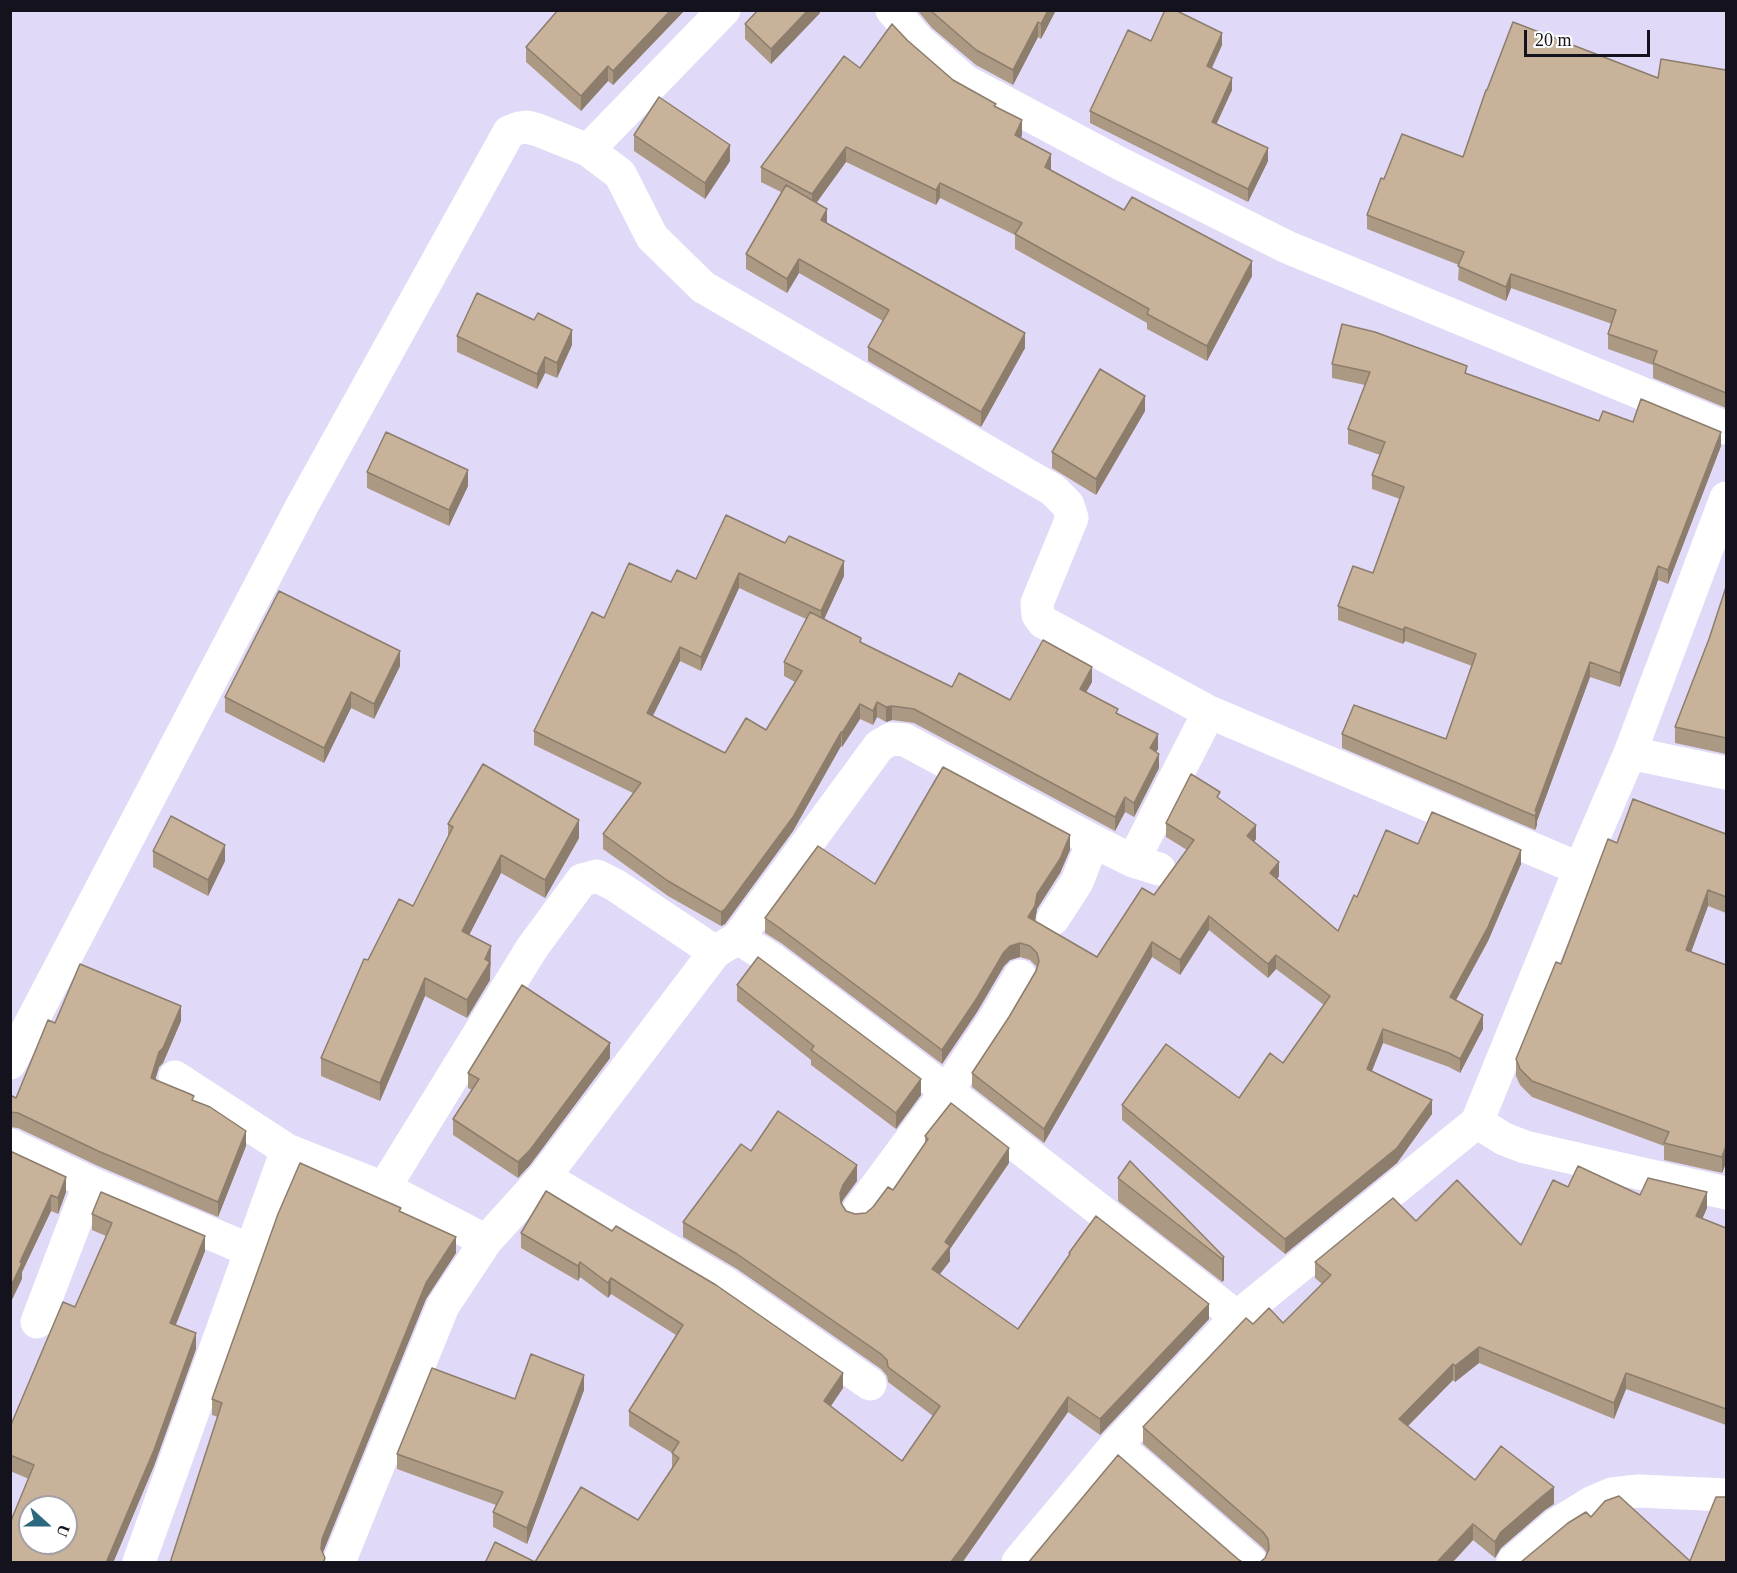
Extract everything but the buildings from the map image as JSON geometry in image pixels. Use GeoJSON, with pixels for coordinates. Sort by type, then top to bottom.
{"type":"FeatureCollection","features":[{"type":"Feature","properties":{"kind":"street"},"geometry":{"type":"LineString","coordinates":[[588,150],[724,10]]}},
{"type":"Feature","properties":{"kind":"street"},"geometry":{"type":"LineString","coordinates":[[892,10],[920,40],[966,81],[1119,163],[1287,248],[1726,428]]}},
{"type":"Feature","properties":{"kind":"street"},"geometry":{"type":"LineString","coordinates":[[10,1063],[303,504],[509,132],[527,127],[588,150],[620,174],[652,237],[703,287],[1053,490],[1068,506],[1072,519],[1037,603],[1038,615],[1043,622],[1209,712],[1580,869]]}},
{"type":"Feature","properties":{"kind":"street"},"geometry":{"type":"LineString","coordinates":[[1018,1563],[1116,1445],[1237,1317],[1477,1122],[1630,753],[1726,498]]}},
{"type":"Feature","properties":{"kind":"street"},"geometry":{"type":"LineString","coordinates":[[339,1563],[443,1306],[486,1241],[544,1178],[727,945],[879,746],[891,739],[905,740],[1093,841],[1146,865],[1209,712]]}},
{"type":"Feature","properties":{"kind":"street"},"geometry":{"type":"LineString","coordinates":[[1630,753],[1726,773]]}},
{"type":"Feature","properties":{"kind":"street"},"geometry":{"type":"LineString","coordinates":[[1053,919],[1077,882],[1093,841]]}},
{"type":"Feature","properties":{"kind":"street"},"geometry":{"type":"LineString","coordinates":[[384,1188],[532,948],[582,880],[597,876],[727,945],[770,958],[947,1091],[1237,1317]]}},
{"type":"Feature","properties":{"kind":"street"},"geometry":{"type":"LineString","coordinates":[[858,1211],[947,1091],[993,1022],[1020,976]]}},
{"type":"Feature","properties":{"kind":"street"},"geometry":{"type":"LineString","coordinates":[[175,1077],[287,1150],[384,1188],[486,1241]]}},
{"type":"Feature","properties":{"kind":"street"},"geometry":{"type":"LineString","coordinates":[[1477,1122],[1504,1139],[1525,1147],[1726,1193]]}},
{"type":"Feature","properties":{"kind":"street"},"geometry":{"type":"LineString","coordinates":[[10,1145],[90,1183],[252,1251]]}},
{"type":"Feature","properties":{"kind":"street"},"geometry":{"type":"LineString","coordinates":[[139,1563],[287,1150]]}},
{"type":"Feature","properties":{"kind":"street"},"geometry":{"type":"LineString","coordinates":[[544,1178],[726,1284],[870,1384]]}},
{"type":"Feature","properties":{"kind":"street"},"geometry":{"type":"LineString","coordinates":[[37,1322],[90,1183]]}},
{"type":"Feature","properties":{"kind":"street"},"geometry":{"type":"LineString","coordinates":[[1116,1445],[1251,1563]]}},
{"type":"Feature","properties":{"kind":"street"},"geometry":{"type":"LineString","coordinates":[[1513,1563],[1557,1524],[1591,1503],[1612,1494],[1638,1491],[1726,1495]]}}]}
